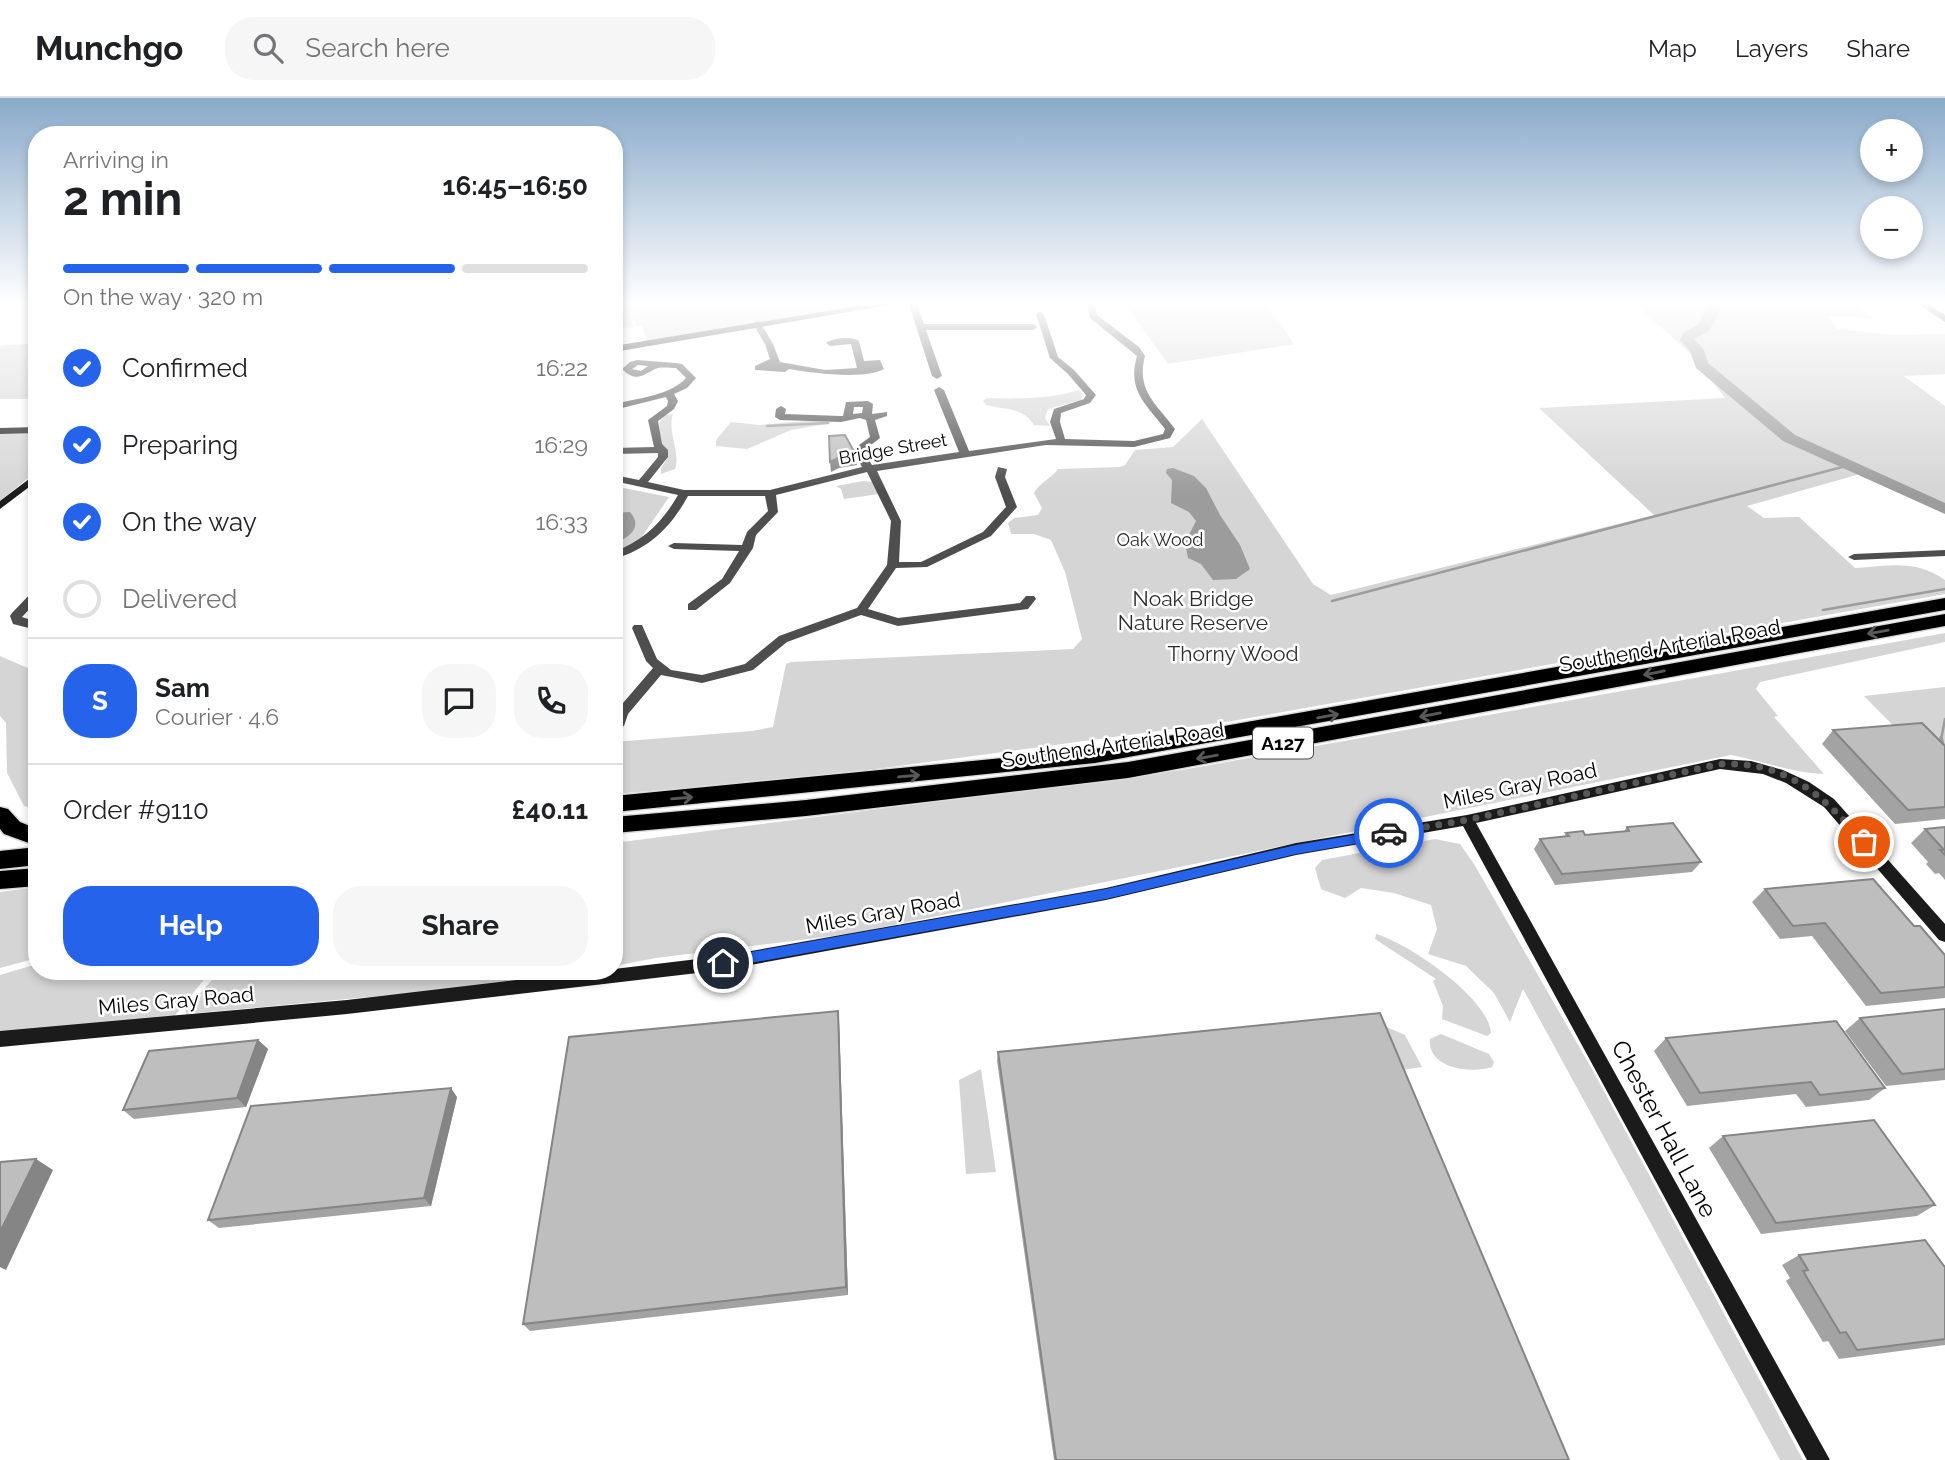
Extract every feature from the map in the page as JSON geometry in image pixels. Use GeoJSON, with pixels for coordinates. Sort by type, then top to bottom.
{"type":"FeatureCollection","features":[{"type":"Feature","properties":{"kind":"highway","name":"Southend Arterial Road"},"geometry":{"type":"LineString","coordinates":[[623,803],[1095,756],[1945,604]]}},
{"type":"Feature","properties":{"kind":"highway","name":"Southend Arterial Road"},"geometry":{"type":"LineString","coordinates":[[623,824],[819,807],[1128,770],[1945,620]]}},
{"type":"Feature","properties":{"kind":"highway"},"geometry":{"type":"LineString","coordinates":[[0,816],[12,828],[28,834]]}},
{"type":"Feature","properties":{"kind":"highway"},"geometry":{"type":"LineString","coordinates":[[0,860],[28,857]]}},
{"type":"Feature","properties":{"kind":"highway"},"geometry":{"type":"LineString","coordinates":[[0,880],[28,878]]}},
{"type":"Feature","properties":{"kind":"street"},"geometry":{"type":"LineString","coordinates":[[623,405],[669,394],[684,386],[691,378],[679,366],[653,365]]}},
{"type":"Feature","properties":{"kind":"street"},"geometry":{"type":"LineString","coordinates":[[758,369],[766,365]]}},
{"type":"Feature","properties":{"kind":"street"},"geometry":{"type":"LineString","coordinates":[[778,365],[825,373],[861,367],[860,365]]}},
{"type":"Feature","properties":{"kind":"street"},"geometry":{"type":"LineString","coordinates":[[933,365],[937,376]]}},
{"type":"Feature","properties":{"kind":"street"},"geometry":{"type":"LineString","coordinates":[[1061,441],[1055,422],[1057,411],[1087,401],[1091,394],[1062,365]]}},
{"type":"Feature","properties":{"kind":"street"},"geometry":{"type":"LineString","coordinates":[[1138,365],[1137,386],[1181,441]]}},
{"type":"Feature","properties":{"kind":"street"},"geometry":{"type":"LineString","coordinates":[[746,371],[794,369]]}},
{"type":"Feature","properties":{"kind":"street"},"geometry":{"type":"LineString","coordinates":[[939,390],[965,454]]}},
{"type":"Feature","properties":{"kind":"street"},"geometry":{"type":"LineString","coordinates":[[663,450],[657,445],[653,420],[671,407],[673,401],[669,394]]}},
{"type":"Feature","properties":{"kind":"street"},"geometry":{"type":"LineString","coordinates":[[781,409],[779,416],[848,418],[884,414]]}},
{"type":"Feature","properties":{"kind":"street"},"geometry":{"type":"LineString","coordinates":[[638,628],[652,661],[667,674],[702,680],[749,667],[783,639],[861,611],[893,565],[895,521],[875,475],[868,469],[860,454],[863,447],[875,438],[869,417]]}},
{"type":"Feature","properties":{"kind":"street","name":"Bridge Street"},"geometry":{"type":"LineString","coordinates":[[623,480],[684,493],[770,493],[868,469],[1061,441],[1134,444],[1167,436],[1168,427]]}},
{"type":"Feature","properties":{"kind":"street"},"geometry":{"type":"LineString","coordinates":[[0,432],[28,430]]}},
{"type":"Feature","properties":{"kind":"street"},"geometry":{"type":"LineString","coordinates":[[623,451],[663,450]]}},
{"type":"Feature","properties":{"kind":"street"},"geometry":{"type":"LineString","coordinates":[[642,483],[661,462],[663,450]]}},
{"type":"Feature","properties":{"kind":"street"},"geometry":{"type":"LineString","coordinates":[[893,565],[923,565],[986,534],[1012,508],[1000,477],[1002,469]]}},
{"type":"Feature","properties":{"kind":"street"},"geometry":{"type":"LineString","coordinates":[[0,506],[28,483]]}},
{"type":"Feature","properties":{"kind":"street"},"geometry":{"type":"LineString","coordinates":[[623,552],[649,541],[663,528],[684,493]]}},
{"type":"Feature","properties":{"kind":"street"},"geometry":{"type":"LineString","coordinates":[[692,607],[726,581],[747,548],[751,534],[773,512],[770,493]]}},
{"type":"Feature","properties":{"kind":"street"},"geometry":{"type":"LineString","coordinates":[[674,546],[747,548]]}},
{"type":"Feature","properties":{"kind":"street"},"geometry":{"type":"LineString","coordinates":[[1854,557],[1945,553]]}},
{"type":"Feature","properties":{"kind":"street"},"geometry":{"type":"LineString","coordinates":[[861,611],[898,622],[1024,606],[1030,600]]}},
{"type":"Feature","properties":{"kind":"street"},"geometry":{"type":"LineString","coordinates":[[28,603],[16,616],[17,621],[28,625]]}},
{"type":"Feature","properties":{"kind":"street"},"geometry":{"type":"LineString","coordinates":[[623,712],[660,668]]}},
{"type":"Feature","properties":{"kind":"street","name":"Miles Gray Road"},"geometry":{"type":"LineString","coordinates":[[623,975],[723,963],[1106,894],[1296,849],[1467,820],[1720,764],[1740,763],[1786,775],[1829,803],[1945,934]]}},
{"type":"Feature","properties":{"kind":"street","name":"Chester Hall Lane"},"geometry":{"type":"LineString","coordinates":[[1467,820],[1819,1460]]}},
{"type":"Feature","properties":{"kind":"street","name":"Miles Gray Road"},"geometry":{"type":"LineString","coordinates":[[0,1039],[357,1006],[578,980]]}},
{"type":"Feature","properties":{"kind":"green space"},"geometry":{"type":"Polygon","coordinates":[[[0,365],[28,365],[28,399],[0,399],[0,365]]]}},
{"type":"Feature","properties":{"kind":"green space","name":"Noak Bridge Nature Reserve"},"geometry":{"type":"Polygon","coordinates":[[[1699,365],[1945,365],[1945,374],[1904,376],[1945,406],[1945,512],[1860,474],[1747,506],[1764,518],[1799,517],[1855,568],[1902,565],[1934,573],[1945,580],[1945,594],[1232,721],[817,777],[623,793],[623,741],[773,727],[786,664],[791,662],[1073,649],[1082,639],[1065,572],[1051,540],[1034,534],[1011,534],[1008,523],[1014,518],[1038,515],[1042,508],[1034,493],[1058,469],[1120,467],[1125,465],[1135,450],[1173,447],[1202,419],[1313,584],[1331,595],[1654,515],[1539,408],[1725,398],[1699,365]]]}},
{"type":"Feature","properties":{"kind":"green space"},"geometry":{"type":"Polygon","coordinates":[[[1079,390],[1083,394],[1081,400],[1048,409],[1045,418],[1050,426],[1034,425],[1019,412],[986,405],[983,401],[987,398],[1045,397],[1079,390]]]}},
{"type":"Feature","properties":{"kind":"green space"},"geometry":{"type":"Polygon","coordinates":[[[673,414],[675,469],[661,474],[661,468],[667,459],[661,444],[659,423],[665,415],[673,414]]]}},
{"type":"Feature","properties":{"kind":"green space"},"geometry":{"type":"Polygon","coordinates":[[[817,420],[833,423],[791,430],[747,449],[716,446],[716,440],[731,422],[759,425],[817,420]]]}},
{"type":"Feature","properties":{"kind":"green space"},"geometry":{"type":"Polygon","coordinates":[[[28,433],[28,478],[0,501],[0,434],[28,433]]]}},
{"type":"Feature","properties":{"kind":"green space"},"geometry":{"type":"Polygon","coordinates":[[[872,482],[879,494],[844,499],[841,489],[836,486],[872,482]]]}},
{"type":"Feature","properties":{"kind":"green space"},"geometry":{"type":"Polygon","coordinates":[[[623,488],[669,497],[639,541],[623,549],[623,488]]]}},
{"type":"Feature","properties":{"kind":"green space"},"geometry":{"type":"Polygon","coordinates":[[[1945,633],[1945,642],[1760,682],[1756,689],[1778,716],[1774,717],[1824,774],[1789,769],[1731,755],[849,934],[623,964],[623,842],[1182,770],[1945,633]]]}},
{"type":"Feature","properties":{"kind":"green space"},"geometry":{"type":"Polygon","coordinates":[[[0,656],[28,668],[28,807],[24,806],[7,773],[6,723],[0,716],[0,656]]]}},
{"type":"Feature","properties":{"kind":"green space"},"geometry":{"type":"Polygon","coordinates":[[[1945,687],[1945,778],[1864,696],[1945,687]]]}},
{"type":"Feature","properties":{"kind":"green space"},"geometry":{"type":"Polygon","coordinates":[[[1435,839],[1460,844],[1474,864],[1592,1069],[1803,1460],[1780,1460],[1523,989],[1510,1022],[1494,993],[1466,966],[1428,954],[1437,929],[1431,905],[1394,893],[1361,888],[1345,898],[1321,889],[1315,868],[1322,860],[1435,839]]]}},
{"type":"Feature","properties":{"kind":"green space"},"geometry":{"type":"Polygon","coordinates":[[[28,888],[28,960],[0,968],[0,892],[28,888]]]}},
{"type":"Feature","properties":{"kind":"green space"},"geometry":{"type":"Polygon","coordinates":[[[1376,934],[1407,948],[1445,974],[1477,1004],[1487,1019],[1491,1033],[1487,1036],[1442,1019],[1443,1006],[1433,981],[1436,979],[1375,939],[1376,934]]]}},
{"type":"Feature","properties":{"kind":"green space"},"geometry":{"type":"Polygon","coordinates":[[[28,967],[28,980],[204,980],[173,1018],[0,1032],[0,975],[28,967]]]}},
{"type":"Feature","properties":{"kind":"green space"},"geometry":{"type":"Polygon","coordinates":[[[212,980],[549,980],[187,1014],[185,1010],[212,980]]]}},
{"type":"Feature","properties":{"kind":"green space"},"geometry":{"type":"Polygon","coordinates":[[[1375,1022],[1405,1035],[1422,1067],[1395,1071],[1375,1022]]]}},
{"type":"Feature","properties":{"kind":"green space"},"geometry":{"type":"Polygon","coordinates":[[[1441,1034],[1489,1054],[1494,1062],[1492,1067],[1473,1070],[1443,1063],[1431,1049],[1430,1039],[1441,1034]]]}},
{"type":"Feature","properties":{"kind":"green space"},"geometry":{"type":"Polygon","coordinates":[[[981,1069],[996,1172],[966,1174],[959,1080],[981,1069]]]}},
{"type":"Feature","properties":{"kind":"shaded area"},"geometry":{"type":"Polygon","coordinates":[[[1173,468],[1194,476],[1206,488],[1240,545],[1250,569],[1236,579],[1213,580],[1201,564],[1188,558],[1185,543],[1196,521],[1189,512],[1171,503],[1172,480],[1166,473],[1167,469],[1173,468]]]}},
{"type":"Feature","properties":{"kind":"shaded area"},"geometry":{"type":"Polygon","coordinates":[[[623,512],[630,512],[635,528],[623,540],[623,512]]]}},
{"type":"Feature","properties":{"kind":"building"},"geometry":{"type":"Polygon","coordinates":[[[845,435],[856,455],[830,462],[829,436],[845,435]]]}},
{"type":"Feature","properties":{"kind":"building"},"geometry":{"type":"Polygon","coordinates":[[[1922,723],[1945,746],[1945,807],[1908,810],[1833,730],[1922,723]]]}},
{"type":"Feature","properties":{"kind":"building"},"geometry":{"type":"Polygon","coordinates":[[[1673,823],[1701,862],[1562,874],[1540,839],[1569,836],[1566,833],[1583,831],[1585,835],[1629,831],[1627,827],[1673,823]]]}},
{"type":"Feature","properties":{"kind":"building"},"geometry":{"type":"Polygon","coordinates":[[[1945,827],[1945,855],[1940,850],[1944,850],[1925,829],[1945,827]]]}},
{"type":"Feature","properties":{"kind":"building"},"geometry":{"type":"Polygon","coordinates":[[[1873,879],[1914,926],[1920,926],[1945,955],[1945,987],[1881,993],[1825,923],[1793,926],[1765,889],[1873,879]]]}},
{"type":"Feature","properties":{"kind":"building"},"geometry":{"type":"Polygon","coordinates":[[[1945,1009],[1945,1069],[1902,1074],[1860,1018],[1945,1009]]]}},
{"type":"Feature","properties":{"kind":"building"},"geometry":{"type":"Polygon","coordinates":[[[838,1011],[846,1287],[523,1324],[569,1037],[838,1011]]]}},
{"type":"Feature","properties":{"kind":"building"},"geometry":{"type":"Polygon","coordinates":[[[1380,1013],[1569,1460],[1056,1460],[998,1052],[1380,1013]]]}},
{"type":"Feature","properties":{"kind":"building"},"geometry":{"type":"Polygon","coordinates":[[[1836,1021],[1885,1088],[1820,1095],[1811,1082],[1700,1093],[1666,1038],[1836,1021]]]}},
{"type":"Feature","properties":{"kind":"building"},"geometry":{"type":"Polygon","coordinates":[[[258,1040],[237,1098],[123,1110],[149,1051],[258,1040]]]}},
{"type":"Feature","properties":{"kind":"building"},"geometry":{"type":"Polygon","coordinates":[[[451,1088],[424,1198],[208,1220],[251,1106],[451,1088]]]}},
{"type":"Feature","properties":{"kind":"building"},"geometry":{"type":"Polygon","coordinates":[[[1874,1120],[1935,1205],[1776,1223],[1723,1136],[1874,1120]]]}},
{"type":"Feature","properties":{"kind":"building"},"geometry":{"type":"Polygon","coordinates":[[[36,1159],[0,1232],[0,1162],[36,1159]]]}},
{"type":"Feature","properties":{"kind":"building"},"geometry":{"type":"Polygon","coordinates":[[[1925,1240],[1945,1266],[1945,1339],[1857,1350],[1846,1332],[1840,1333],[1803,1271],[1808,1270],[1799,1255],[1925,1240]]]}},
{"type":"Feature","properties":{"kind":"waterway"},"geometry":{"type":"LineString","coordinates":[[1701,365],[1789,438],[1945,509]]}},
{"type":"Feature","properties":{"kind":"waterway"},"geometry":{"type":"LineString","coordinates":[[767,426],[828,423]]}},
{"type":"Feature","properties":{"kind":"waterway"},"geometry":{"type":"LineString","coordinates":[[1332,601],[1850,465]]}},
{"type":"Feature","properties":{"kind":"waterway"},"geometry":{"type":"LineString","coordinates":[[1823,610],[1945,589]]}},
{"type":"Feature","properties":{"kind":"waterway"},"geometry":{"type":"LineString","coordinates":[[1941,739],[1945,719]]}},
{"type":"Feature","properties":{"kind":"waterway"},"geometry":{"type":"LineString","coordinates":[[1941,739],[1945,752]]}},
{"type":"Feature","properties":{"kind":"way so far"},"geometry":{"type":"LineString","coordinates":[[1389,833],[1467,820],[1720,764],[1740,763],[1786,775],[1806,786],[1829,803],[1864,842]]}},
{"type":"Feature","properties":{"kind":"route"},"geometry":{"type":"LineString","coordinates":[[723,963],[1106,894],[1296,849],[1389,833]]}},
{"type":"Feature","properties":{"kind":"park label","name":"Oak Wood"},"geometry":{"type":"Point","coordinates":[1160,540]}},
{"type":"Feature","properties":{"kind":"park label","name":"Thorny Wood"},"geometry":{"type":"Point","coordinates":[1233,654]}}]}
